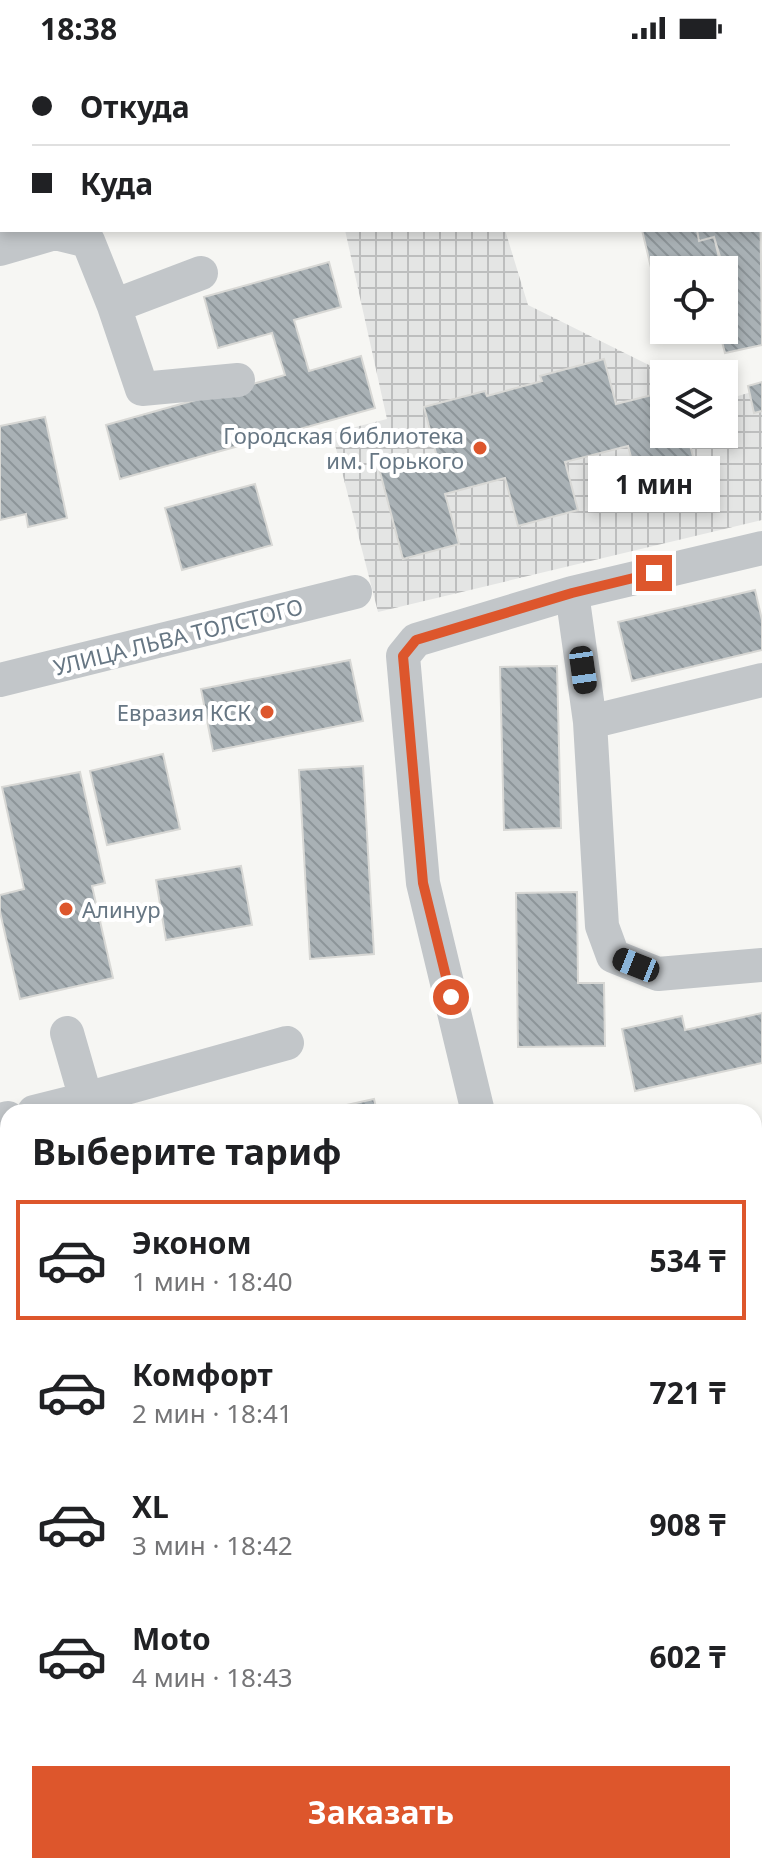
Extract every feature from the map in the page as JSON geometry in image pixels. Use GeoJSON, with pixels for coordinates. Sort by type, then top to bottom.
{"type":"FeatureCollection","features":[{"type":"Feature","properties":{"kind":"street"},"geometry":{"type":"LineString","coordinates":[[0,249],[55,233],[88,241],[142,389],[238,380]]}},
{"type":"Feature","properties":{"kind":"street"},"geometry":{"type":"LineString","coordinates":[[114,306],[201,273]]}},
{"type":"Feature","properties":{"kind":"street"},"geometry":{"type":"LineString","coordinates":[[476,1104],[423,883],[403,656],[416,640],[572,593],[762,548]]}},
{"type":"Feature","properties":{"kind":"street","name":"УЛИЦА ЛЬВА ТОЛСТОГО"},"geometry":{"type":"LineString","coordinates":[[0,680],[355,592]]}},
{"type":"Feature","properties":{"kind":"street"},"geometry":{"type":"LineString","coordinates":[[572,593],[590,722],[602,926],[613,956],[658,974],[762,965]]}},
{"type":"Feature","properties":{"kind":"street"},"geometry":{"type":"LineString","coordinates":[[590,722],[762,680]]}},
{"type":"Feature","properties":{"kind":"street"},"geometry":{"type":"LineString","coordinates":[[67,1033],[86,1104]]}},
{"type":"Feature","properties":{"kind":"street"},"geometry":{"type":"LineString","coordinates":[[93,1104],[287,1043]]}},
{"type":"Feature","properties":{"kind":"shaded area"},"geometry":{"type":"Polygon","coordinates":[[[345,232],[506,232],[528,305],[650,366],[650,448],[738,448],[738,396],[762,389],[762,520],[378,612],[332,433],[387,419],[345,232]]]}},
{"type":"Feature","properties":{"kind":"building"},"geometry":{"type":"Polygon","coordinates":[[[642,232],[697,232],[699,241],[714,237],[719,256],[650,256],[650,263],[642,232]]]}},
{"type":"Feature","properties":{"kind":"building"},"geometry":{"type":"Polygon","coordinates":[[[697,232],[761,232],[762,345],[725,353],[723,344],[738,344],[738,256],[720,256],[714,237],[699,241],[697,232]]]}},
{"type":"Feature","properties":{"kind":"building"},"geometry":{"type":"Polygon","coordinates":[[[329,262],[341,307],[294,320],[309,371],[361,356],[375,408],[120,479],[106,425],[285,375],[272,333],[218,348],[204,297],[329,262]]]}},
{"type":"Feature","properties":{"kind":"building"},"geometry":{"type":"Polygon","coordinates":[[[604,359],[616,404],[650,396],[650,448],[691,448],[702,490],[644,505],[628,446],[565,462],[578,510],[518,526],[505,478],[445,494],[459,544],[403,559],[380,472],[437,457],[424,407],[485,391],[487,396],[542,381],[540,376],[604,359]]]}},
{"type":"Feature","properties":{"kind":"building"},"geometry":{"type":"Polygon","coordinates":[[[762,382],[762,411],[754,413],[748,386],[762,382]]]}},
{"type":"Feature","properties":{"kind":"building"},"geometry":{"type":"Polygon","coordinates":[[[45,417],[67,518],[28,527],[26,514],[0,520],[0,426],[45,417]]]}},
{"type":"Feature","properties":{"kind":"building"},"geometry":{"type":"Polygon","coordinates":[[[255,484],[272,545],[182,570],[165,508],[255,484]]]}},
{"type":"Feature","properties":{"kind":"building"},"geometry":{"type":"Polygon","coordinates":[[[755,590],[762,620],[762,650],[632,681],[618,622],[755,590]]]}},
{"type":"Feature","properties":{"kind":"building"},"geometry":{"type":"Polygon","coordinates":[[[350,660],[363,721],[213,751],[201,689],[350,660]]]}},
{"type":"Feature","properties":{"kind":"building"},"geometry":{"type":"Polygon","coordinates":[[[557,666],[561,828],[504,830],[500,667],[557,666]]]}},
{"type":"Feature","properties":{"kind":"building"},"geometry":{"type":"Polygon","coordinates":[[[163,754],[180,829],[107,845],[90,771],[163,754]]]}},
{"type":"Feature","properties":{"kind":"building"},"geometry":{"type":"Polygon","coordinates":[[[363,766],[374,954],[310,959],[299,770],[363,766]]]}},
{"type":"Feature","properties":{"kind":"building"},"geometry":{"type":"Polygon","coordinates":[[[80,772],[105,883],[92,886],[113,978],[20,999],[0,912],[0,895],[24,889],[2,787],[80,772]]]}},
{"type":"Feature","properties":{"kind":"building"},"geometry":{"type":"Polygon","coordinates":[[[241,866],[252,925],[166,940],[156,880],[241,866]]]}},
{"type":"Feature","properties":{"kind":"building"},"geometry":{"type":"Polygon","coordinates":[[[577,892],[578,983],[604,983],[605,1046],[518,1047],[516,893],[577,892]]]}},
{"type":"Feature","properties":{"kind":"building"},"geometry":{"type":"Polygon","coordinates":[[[762,1013],[762,1063],[635,1091],[622,1029],[682,1016],[685,1030],[762,1013]]]}},
{"type":"Feature","properties":{"kind":"building"},"geometry":{"type":"Polygon","coordinates":[[[374,1099],[375,1104],[351,1104],[374,1099]]]}},
{"type":"Feature","properties":{"kind":"place","name":"Городская библиотека им. Горького"},"geometry":{"type":"Point","coordinates":[480,448]}},
{"type":"Feature","properties":{"kind":"place","name":"Евразия КСК"},"geometry":{"type":"Point","coordinates":[267,712]}},
{"type":"Feature","properties":{"kind":"place","name":"Алинур"},"geometry":{"type":"Point","coordinates":[66,909]}},
{"type":"Feature","properties":{"kind":"route"},"geometry":{"type":"LineString","coordinates":[[451,997],[423,883],[403,656],[416,640],[572,593],[654,573]]}}]}
